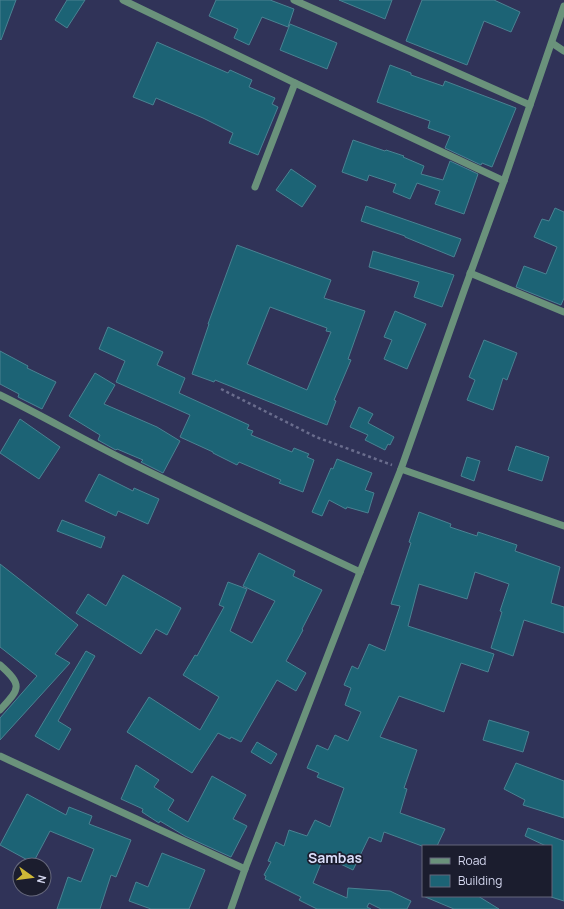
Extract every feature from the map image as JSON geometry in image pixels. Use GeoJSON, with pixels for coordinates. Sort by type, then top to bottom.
{"type":"FeatureCollection","features":[{"type":"Feature","properties":{"kind":"street"},"geometry":{"type":"LineString","coordinates":[[123,0],[504,181]]}},
{"type":"Feature","properties":{"kind":"street"},"geometry":{"type":"LineString","coordinates":[[294,0],[530,106]]}},
{"type":"Feature","properties":{"kind":"street"},"geometry":{"type":"LineString","coordinates":[[231,909],[245,868],[401,469],[504,181],[564,6]]}},
{"type":"Feature","properties":{"kind":"street"},"geometry":{"type":"LineString","coordinates":[[552,43],[564,51]]}},
{"type":"Feature","properties":{"kind":"street"},"geometry":{"type":"LineString","coordinates":[[255,187],[295,83]]}},
{"type":"Feature","properties":{"kind":"street"},"geometry":{"type":"LineString","coordinates":[[470,273],[564,312]]}},
{"type":"Feature","properties":{"kind":"street"},"geometry":{"type":"LineString","coordinates":[[0,395],[89,442],[198,496],[360,572]]}},
{"type":"Feature","properties":{"kind":"street"},"geometry":{"type":"LineString","coordinates":[[401,469],[564,526]]}},
{"type":"Feature","properties":{"kind":"street"},"geometry":{"type":"LineString","coordinates":[[0,665],[12,675],[17,687],[15,693],[0,710]]}},
{"type":"Feature","properties":{"kind":"street"},"geometry":{"type":"LineString","coordinates":[[0,756],[245,868]]}},
{"type":"Feature","properties":{"kind":"path"},"geometry":{"type":"LineString","coordinates":[[221,389],[316,438],[401,469]]}},
{"type":"Feature","properties":{"kind":"building"},"geometry":{"type":"Polygon","coordinates":[[[0,0],[16,0],[1,40],[0,39],[0,0]]]}},
{"type":"Feature","properties":{"kind":"building"},"geometry":{"type":"Polygon","coordinates":[[[67,0],[85,0],[67,28],[55,20],[67,0]]]}},
{"type":"Feature","properties":{"kind":"building"},"geometry":{"type":"Polygon","coordinates":[[[216,0],[270,0],[294,9],[288,27],[262,17],[249,45],[234,38],[238,29],[209,16],[216,0]]]}},
{"type":"Feature","properties":{"kind":"building"},"geometry":{"type":"Polygon","coordinates":[[[339,0],[392,0],[385,19],[339,0]]]}},
{"type":"Feature","properties":{"kind":"building"},"geometry":{"type":"Polygon","coordinates":[[[422,0],[494,0],[520,12],[511,32],[484,21],[467,65],[406,41],[422,0]]]}},
{"type":"Feature","properties":{"kind":"building"},"geometry":{"type":"Polygon","coordinates":[[[290,24],[337,43],[327,69],[280,50],[290,24]]]}},
{"type":"Feature","properties":{"kind":"building"},"geometry":{"type":"Polygon","coordinates":[[[157,42],[228,73],[230,70],[252,80],[249,87],[275,98],[272,104],[278,107],[258,155],[229,143],[233,133],[203,118],[156,98],[153,105],[133,97],[157,42]]]}},
{"type":"Feature","properties":{"kind":"building"},"geometry":{"type":"Polygon","coordinates":[[[390,65],[411,73],[411,75],[443,86],[445,81],[516,108],[492,167],[482,163],[481,165],[445,148],[450,136],[428,128],[430,121],[377,102],[390,65]]]}},
{"type":"Feature","properties":{"kind":"building"},"geometry":{"type":"Polygon","coordinates":[[[353,140],[404,156],[403,157],[424,166],[421,174],[443,180],[450,161],[478,174],[464,214],[435,204],[440,191],[417,183],[410,199],[393,192],[396,184],[369,175],[367,181],[342,172],[353,140]]]}},
{"type":"Feature","properties":{"kind":"building"},"geometry":{"type":"Polygon","coordinates":[[[291,169],[316,186],[302,207],[276,190],[291,169]]]}},
{"type":"Feature","properties":{"kind":"building"},"geometry":{"type":"Polygon","coordinates":[[[366,206],[461,239],[454,257],[405,236],[361,221],[366,206]]]}},
{"type":"Feature","properties":{"kind":"building"},"geometry":{"type":"Polygon","coordinates":[[[555,208],[564,212],[564,298],[561,305],[516,287],[524,266],[546,274],[557,247],[534,237],[542,219],[549,221],[555,208]]]}},
{"type":"Feature","properties":{"kind":"building"},"geometry":{"type":"Polygon","coordinates":[[[237,245],[331,280],[324,298],[365,311],[348,359],[351,360],[334,400],[336,401],[327,425],[215,380],[214,382],[192,374],[208,324],[237,245]],[[270,307],[247,364],[307,390],[331,332],[326,331],[327,328],[270,307]]]}},
{"type":"Feature","properties":{"kind":"building"},"geometry":{"type":"Polygon","coordinates":[[[373,251],[454,275],[442,307],[414,297],[419,282],[369,267],[373,251]]]}},
{"type":"Feature","properties":{"kind":"building"},"geometry":{"type":"Polygon","coordinates":[[[395,311],[426,324],[407,369],[384,359],[392,340],[384,337],[395,311]]]}},
{"type":"Feature","properties":{"kind":"building"},"geometry":{"type":"Polygon","coordinates":[[[108,327],[163,352],[157,365],[185,378],[179,393],[249,425],[247,429],[253,431],[251,435],[292,452],[294,448],[309,454],[307,457],[314,460],[303,492],[279,483],[281,480],[239,462],[237,465],[180,437],[190,415],[116,382],[125,361],[99,349],[108,327]]]}},
{"type":"Feature","properties":{"kind":"building"},"geometry":{"type":"Polygon","coordinates":[[[484,340],[517,353],[507,380],[503,378],[493,410],[467,400],[475,380],[469,377],[484,340]]]}},
{"type":"Feature","properties":{"kind":"building"},"geometry":{"type":"Polygon","coordinates":[[[0,351],[28,366],[27,368],[56,382],[42,409],[18,397],[19,394],[0,384],[0,351]]]}},
{"type":"Feature","properties":{"kind":"building"},"geometry":{"type":"Polygon","coordinates":[[[95,373],[115,385],[104,404],[157,427],[180,441],[163,473],[141,462],[143,460],[117,449],[116,450],[98,440],[100,435],[69,416],[95,373]]]}},
{"type":"Feature","properties":{"kind":"building"},"geometry":{"type":"Polygon","coordinates":[[[359,407],[373,414],[368,423],[394,437],[390,445],[388,444],[385,450],[365,440],[368,435],[350,427],[359,407]]]}},
{"type":"Feature","properties":{"kind":"building"},"geometry":{"type":"Polygon","coordinates":[[[20,419],[60,447],[39,479],[0,453],[20,419]]]}},
{"type":"Feature","properties":{"kind":"building"},"geometry":{"type":"Polygon","coordinates":[[[516,446],[549,457],[542,481],[508,470],[516,446]]]}},
{"type":"Feature","properties":{"kind":"building"},"geometry":{"type":"Polygon","coordinates":[[[467,457],[480,461],[474,481],[461,476],[467,457]]]}},
{"type":"Feature","properties":{"kind":"building"},"geometry":{"type":"Polygon","coordinates":[[[337,459],[372,473],[365,490],[374,493],[368,513],[347,507],[346,509],[329,500],[322,516],[312,512],[331,468],[333,469],[337,459]]]}},
{"type":"Feature","properties":{"kind":"building"},"geometry":{"type":"Polygon","coordinates":[[[99,474],[133,491],[134,488],[159,499],[148,524],[118,511],[116,516],[85,501],[99,474]]]}},
{"type":"Feature","properties":{"kind":"building"},"geometry":{"type":"Polygon","coordinates":[[[419,512],[451,524],[450,527],[477,536],[478,532],[517,545],[515,551],[560,567],[551,603],[564,607],[564,633],[524,620],[513,656],[491,648],[502,612],[500,611],[509,584],[475,572],[467,599],[419,584],[408,626],[494,654],[488,672],[461,663],[444,712],[399,696],[380,737],[417,750],[404,788],[407,789],[400,813],[445,829],[437,845],[422,846],[384,832],[381,842],[369,837],[353,870],[324,856],[313,883],[347,898],[348,888],[390,891],[411,901],[407,909],[381,909],[369,903],[367,907],[371,909],[317,909],[299,900],[301,897],[265,879],[266,876],[264,875],[271,862],[268,861],[276,842],[284,846],[289,830],[307,836],[315,820],[330,827],[344,788],[317,777],[319,773],[307,768],[317,745],[328,750],[335,735],[348,741],[361,712],[345,705],[351,688],[344,685],[352,666],[358,669],[369,644],[385,651],[400,606],[391,604],[411,543],[409,542],[419,512]]]}},
{"type":"Feature","properties":{"kind":"building"},"geometry":{"type":"Polygon","coordinates":[[[62,520],[105,537],[101,548],[57,531],[62,520]]]}},
{"type":"Feature","properties":{"kind":"building"},"geometry":{"type":"Polygon","coordinates":[[[259,553],[295,571],[293,576],[322,590],[286,661],[306,673],[296,691],[277,680],[241,742],[231,737],[230,739],[218,733],[192,773],[127,732],[149,697],[200,730],[219,697],[183,675],[195,655],[197,656],[224,607],[219,605],[228,582],[247,589],[230,631],[252,643],[275,601],[243,586],[259,553]]]}},
{"type":"Feature","properties":{"kind":"building"},"geometry":{"type":"Polygon","coordinates":[[[0,564],[78,625],[55,654],[70,663],[0,740],[0,718],[37,676],[0,647],[0,564]]]}},
{"type":"Feature","properties":{"kind":"building"},"geometry":{"type":"Polygon","coordinates":[[[123,575],[181,608],[167,635],[156,629],[141,654],[76,613],[88,594],[106,606],[123,575]]]}},
{"type":"Feature","properties":{"kind":"building"},"geometry":{"type":"Polygon","coordinates":[[[86,651],[95,656],[58,721],[71,729],[59,750],[35,736],[86,651]]]}},
{"type":"Feature","properties":{"kind":"building"},"geometry":{"type":"Polygon","coordinates":[[[489,720],[529,732],[523,752],[483,740],[489,720]]]}},
{"type":"Feature","properties":{"kind":"building"},"geometry":{"type":"Polygon","coordinates":[[[257,742],[277,754],[271,764],[251,752],[257,742]]]}},
{"type":"Feature","properties":{"kind":"building"},"geometry":{"type":"Polygon","coordinates":[[[516,763],[564,781],[564,818],[523,805],[525,800],[504,789],[516,763]]]}},
{"type":"Feature","properties":{"kind":"building"},"geometry":{"type":"Polygon","coordinates":[[[136,765],[159,780],[154,787],[174,800],[168,810],[188,822],[212,776],[246,795],[233,819],[247,826],[231,857],[185,836],[160,821],[159,823],[142,812],[143,809],[121,799],[136,765]]]}},
{"type":"Feature","properties":{"kind":"building"},"geometry":{"type":"Polygon","coordinates":[[[27,794],[66,815],[69,807],[92,816],[89,824],[131,840],[116,877],[111,875],[100,909],[57,909],[68,877],[81,882],[94,849],[50,831],[36,857],[22,857],[0,845],[27,794]]]}},
{"type":"Feature","properties":{"kind":"building"},"geometry":{"type":"Polygon","coordinates":[[[528,828],[564,841],[564,901],[551,897],[552,845],[544,845],[525,836],[528,828]]]}},
{"type":"Feature","properties":{"kind":"building"},"geometry":{"type":"Polygon","coordinates":[[[162,853],[205,870],[189,909],[151,909],[129,901],[136,882],[148,887],[162,853]]]}},
{"type":"Feature","properties":{"kind":"building"},"geometry":{"type":"Polygon","coordinates":[[[425,897],[480,897],[499,909],[454,909],[425,897]]]}},
{"type":"Feature","properties":{"kind":"district","name":"Sambas"},"geometry":{"type":"Point","coordinates":[335,857]}}]}
